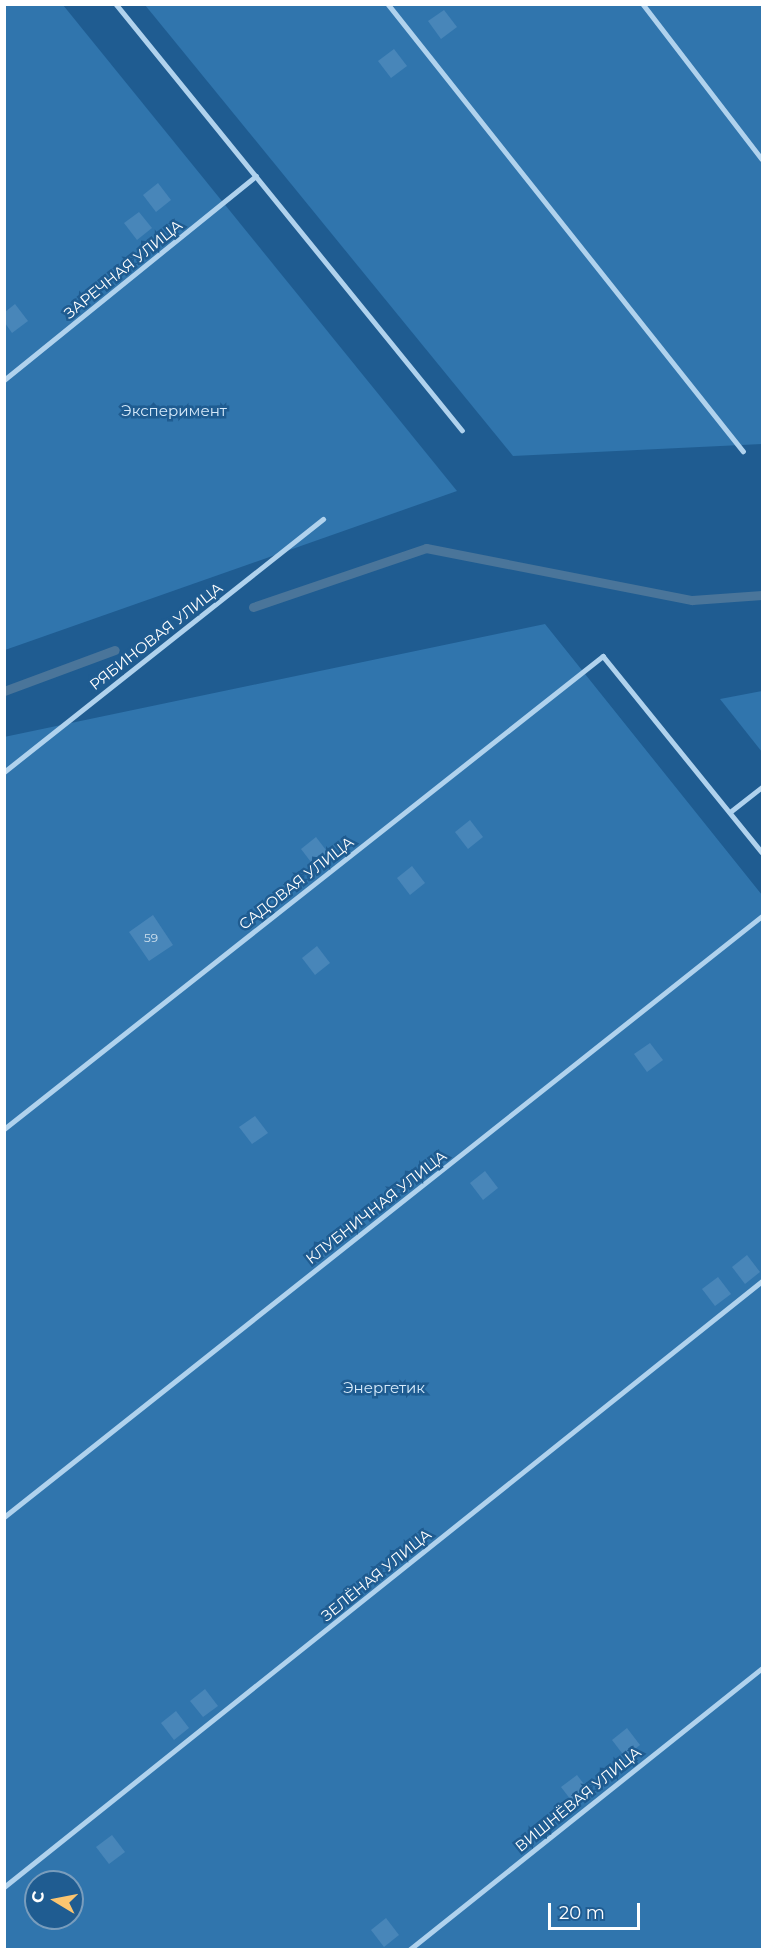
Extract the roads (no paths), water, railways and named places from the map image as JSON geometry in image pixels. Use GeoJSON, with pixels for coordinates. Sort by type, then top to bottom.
{"type":"FeatureCollection","features":[{"type":"Feature","properties":{"kind":"lane"},"geometry":{"type":"LineString","coordinates":[[116,4],[462,430]]}},
{"type":"Feature","properties":{"kind":"lane"},"geometry":{"type":"LineString","coordinates":[[388,4],[743,451]]}},
{"type":"Feature","properties":{"kind":"lane"},"geometry":{"type":"LineString","coordinates":[[643,4],[762,159]]}},
{"type":"Feature","properties":{"kind":"lane","name":"ЗАРЕЧНАЯ УЛИЦА"},"geometry":{"type":"LineString","coordinates":[[4,380],[256,176]]}},
{"type":"Feature","properties":{"kind":"lane","name":"РЯБИНОВАЯ УЛИЦА"},"geometry":{"type":"LineString","coordinates":[[4,772],[323,519]]}},
{"type":"Feature","properties":{"kind":"lane","name":"САДОВАЯ УЛИЦА"},"geometry":{"type":"LineString","coordinates":[[4,1129],[603,656],[730,812]]}},
{"type":"Feature","properties":{"kind":"lane"},"geometry":{"type":"LineString","coordinates":[[762,787],[730,812],[762,852]]}},
{"type":"Feature","properties":{"kind":"lane","name":"КЛУБНИЧНАЯ УЛИЦА"},"geometry":{"type":"LineString","coordinates":[[4,1517],[762,916]]}},
{"type":"Feature","properties":{"kind":"lane","name":"ЗЕЛЁНАЯ УЛИЦА"},"geometry":{"type":"LineString","coordinates":[[4,1887],[762,1281]]}},
{"type":"Feature","properties":{"kind":"lane","name":"ВИШНЁВАЯ УЛИЦА"},"geometry":{"type":"LineString","coordinates":[[409,1950],[762,1668]]}},
{"type":"Feature","properties":{"kind":"waterway"},"geometry":{"type":"LineString","coordinates":[[253,607],[426,548],[692,600],[762,595]]}},
{"type":"Feature","properties":{"kind":"waterway"},"geometry":{"type":"LineString","coordinates":[[4,691],[115,650]]}},
{"type":"Feature","properties":{"kind":"park label","name":"Эксперимент"},"geometry":{"type":"Point","coordinates":[174,411]}},
{"type":"Feature","properties":{"kind":"park label","name":"Энергетик"},"geometry":{"type":"Point","coordinates":[384,1388]}}]}
